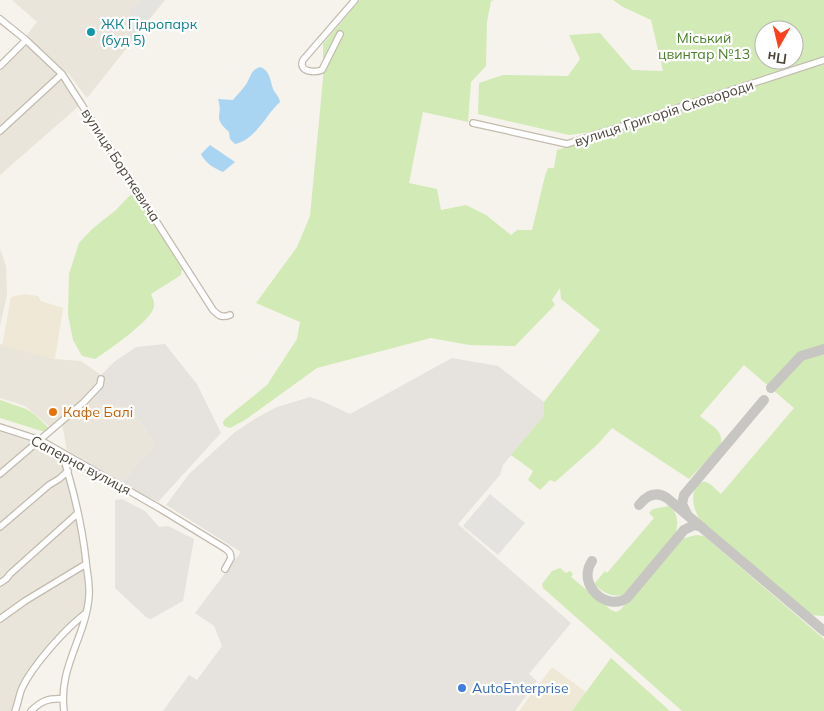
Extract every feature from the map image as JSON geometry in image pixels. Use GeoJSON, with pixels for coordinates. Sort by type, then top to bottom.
{"type":"FeatureCollection","features":[{"type":"Feature","properties":{"kind":"street"},"geometry":{"type":"LineString","coordinates":[[340,34],[322,70],[302,68],[302,60],[355,0]]}},
{"type":"Feature","properties":{"kind":"street","name":"вулиця Борткевича"},"geometry":{"type":"LineString","coordinates":[[0,19],[26,40],[62,74],[213,310],[223,317],[230,315]]}},
{"type":"Feature","properties":{"kind":"street"},"geometry":{"type":"LineString","coordinates":[[0,66],[26,40]]}},
{"type":"Feature","properties":{"kind":"street","name":"вулиця Григорія Сковороди"},"geometry":{"type":"LineString","coordinates":[[473,123],[567,144],[824,60]]}},
{"type":"Feature","properties":{"kind":"street"},"geometry":{"type":"LineString","coordinates":[[0,131],[62,74]]}},
{"type":"Feature","properties":{"kind":"street"},"geometry":{"type":"LineString","coordinates":[[0,474],[84,402],[100,385],[102,379]]}},
{"type":"Feature","properties":{"kind":"street","name":"Саперна вулиця"},"geometry":{"type":"LineString","coordinates":[[0,427],[40,440],[159,508],[228,551],[231,558],[224,569]]}},
{"type":"Feature","properties":{"kind":"street"},"geometry":{"type":"LineString","coordinates":[[62,453],[83,536],[89,596],[86,613],[62,691],[64,711]]}},
{"type":"Feature","properties":{"kind":"street"},"geometry":{"type":"LineString","coordinates":[[0,527],[49,484],[60,479],[68,471]]}},
{"type":"Feature","properties":{"kind":"street"},"geometry":{"type":"LineString","coordinates":[[1,581],[6,579],[78,513]]}},
{"type":"Feature","properties":{"kind":"street"},"geometry":{"type":"LineString","coordinates":[[0,619],[25,601],[86,564]]}},
{"type":"Feature","properties":{"kind":"street"},"geometry":{"type":"LineString","coordinates":[[15,711],[22,688],[38,664],[86,613]]}},
{"type":"Feature","properties":{"kind":"street"},"geometry":{"type":"LineString","coordinates":[[31,711],[42,701],[63,699]]}},
{"type":"Feature","properties":{"kind":"shaded area"},"geometry":{"type":"Polygon","coordinates":[[[12,0],[165,0],[87,98],[68,73],[26,36],[37,22],[12,0]]]}},
{"type":"Feature","properties":{"kind":"shaded area"},"geometry":{"type":"Polygon","coordinates":[[[142,0],[163,0],[127,44],[131,10],[142,0]]]}},
{"type":"Feature","properties":{"kind":"shaded area"},"geometry":{"type":"Polygon","coordinates":[[[26,45],[63,77],[80,105],[0,175],[0,69],[26,45]]]}},
{"type":"Feature","properties":{"kind":"shaded area"},"geometry":{"type":"Polygon","coordinates":[[[0,249],[6,266],[7,295],[0,326],[0,249]]]}},
{"type":"Feature","properties":{"kind":"shaded area"},"geometry":{"type":"Polygon","coordinates":[[[24,294],[38,296],[41,301],[63,308],[55,359],[2,346],[11,297],[24,294]]]}},
{"type":"Feature","properties":{"kind":"shaded area"},"geometry":{"type":"Polygon","coordinates":[[[0,344],[55,359],[81,361],[101,375],[90,393],[105,405],[119,403],[133,411],[155,445],[121,483],[67,450],[61,419],[50,427],[25,406],[0,398],[0,344]]]}},
{"type":"Feature","properties":{"kind":"shaded area"},"geometry":{"type":"Polygon","coordinates":[[[165,344],[197,384],[221,433],[158,502],[121,483],[155,445],[133,411],[119,404],[105,405],[90,394],[101,375],[114,362],[136,347],[165,344]]]}},
{"type":"Feature","properties":{"kind":"shaded area"},"geometry":{"type":"Polygon","coordinates":[[[452,358],[498,366],[544,402],[543,417],[503,465],[500,475],[458,524],[571,623],[529,674],[537,681],[515,711],[163,711],[189,675],[197,680],[222,646],[214,626],[195,613],[241,552],[166,505],[189,474],[235,432],[277,407],[310,397],[350,414],[452,358]]]}},
{"type":"Feature","properties":{"kind":"shaded area"},"geometry":{"type":"Polygon","coordinates":[[[0,428],[30,438],[60,454],[82,535],[84,564],[0,617],[0,428]]]}},
{"type":"Feature","properties":{"kind":"shaded area"},"geometry":{"type":"Polygon","coordinates":[[[490,494],[525,523],[498,555],[463,526],[490,494]]]}},
{"type":"Feature","properties":{"kind":"shaded area"},"geometry":{"type":"Polygon","coordinates":[[[122,499],[145,511],[159,527],[168,526],[194,539],[183,601],[151,619],[147,618],[115,588],[115,500],[122,499]]]}},
{"type":"Feature","properties":{"kind":"shaded area"},"geometry":{"type":"Polygon","coordinates":[[[85,566],[87,596],[84,612],[20,688],[13,711],[0,711],[0,621],[85,566]]]}},
{"type":"Feature","properties":{"kind":"shaded area"},"geometry":{"type":"Polygon","coordinates":[[[552,667],[586,692],[572,711],[519,711],[552,667]]]}},
{"type":"Feature","properties":{"kind":"green space"},"geometry":{"type":"Polygon","coordinates":[[[360,0],[494,0],[491,1],[487,22],[486,66],[471,82],[468,122],[423,112],[409,183],[437,189],[441,210],[466,205],[486,215],[511,235],[517,230],[532,230],[545,176],[548,168],[554,168],[557,150],[824,63],[824,616],[811,615],[700,520],[694,507],[693,498],[698,485],[702,482],[707,482],[721,494],[794,408],[744,365],[700,416],[717,429],[721,442],[719,448],[689,479],[612,428],[598,444],[555,482],[550,480],[540,490],[528,480],[533,471],[511,455],[543,417],[544,402],[600,330],[561,299],[560,288],[552,300],[555,305],[515,346],[469,345],[431,338],[317,368],[245,420],[230,428],[224,426],[223,422],[225,419],[267,385],[297,339],[300,322],[256,303],[297,247],[310,216],[323,79],[323,44],[360,0]]]}},
{"type":"Feature","properties":{"kind":"green space","name":"Міський цвинтар №13"},"geometry":{"type":"Polygon","coordinates":[[[613,0],[824,0],[824,56],[804,63],[804,20],[754,20],[754,70],[781,70],[592,132],[569,135],[478,114],[479,83],[503,75],[568,76],[580,59],[569,35],[600,33],[632,70],[663,71],[651,20],[623,7],[613,0]]]}},
{"type":"Feature","properties":{"kind":"green space"},"geometry":{"type":"Polygon","coordinates":[[[132,193],[182,269],[181,275],[151,294],[154,301],[152,312],[129,334],[95,359],[82,356],[73,340],[68,315],[69,274],[79,243],[132,193]]]}},
{"type":"Feature","properties":{"kind":"green space"},"geometry":{"type":"Polygon","coordinates":[[[0,400],[26,409],[51,430],[48,433],[0,418],[0,400]]]}},
{"type":"Feature","properties":{"kind":"green space"},"geometry":{"type":"Polygon","coordinates":[[[669,506],[677,519],[675,535],[623,595],[607,594],[594,584],[605,571],[607,573],[654,518],[649,513],[653,509],[669,506]]]}},
{"type":"Feature","properties":{"kind":"green space"},"geometry":{"type":"Polygon","coordinates":[[[696,535],[704,536],[824,639],[824,711],[682,711],[543,588],[542,584],[552,571],[560,568],[566,573],[570,571],[573,574],[571,577],[616,612],[620,610],[681,539],[696,535]]]}},
{"type":"Feature","properties":{"kind":"green space"},"geometry":{"type":"Polygon","coordinates":[[[611,658],[670,711],[572,711],[611,658]]]}},
{"type":"Feature","properties":{"kind":"water"},"geometry":{"type":"Polygon","coordinates":[[[260,67],[268,74],[280,102],[255,132],[242,142],[235,144],[230,139],[229,132],[219,119],[218,99],[233,100],[247,83],[253,72],[260,67]]]}},
{"type":"Feature","properties":{"kind":"water"},"geometry":{"type":"Polygon","coordinates":[[[210,145],[235,162],[223,172],[210,165],[201,154],[210,145]]]}},
{"type":"Feature","properties":{"kind":"taxiway"},"geometry":{"type":"LineString","coordinates":[[771,388],[801,356],[824,349]]}},
{"type":"Feature","properties":{"kind":"taxiway"},"geometry":{"type":"LineString","coordinates":[[687,514],[682,504],[684,495],[764,400]]}},
{"type":"Feature","properties":{"kind":"taxiway"},"geometry":{"type":"LineString","coordinates":[[639,505],[652,495],[667,498],[824,631]]}},
{"type":"Feature","properties":{"kind":"taxiway"},"geometry":{"type":"LineString","coordinates":[[592,561],[588,570],[588,579],[591,587],[603,599],[611,602],[619,601],[627,598],[684,530],[694,525],[702,527]]}},
{"type":"Feature","properties":{"kind":"place","name":"ЖК Гідропарк (буд 5)"},"geometry":{"type":"Point","coordinates":[91,32]}},
{"type":"Feature","properties":{"kind":"place","name":"Кафе Балі"},"geometry":{"type":"Point","coordinates":[53,412]}},
{"type":"Feature","properties":{"kind":"place","name":"AutoEnterprise"},"geometry":{"type":"Point","coordinates":[462,688]}}]}
